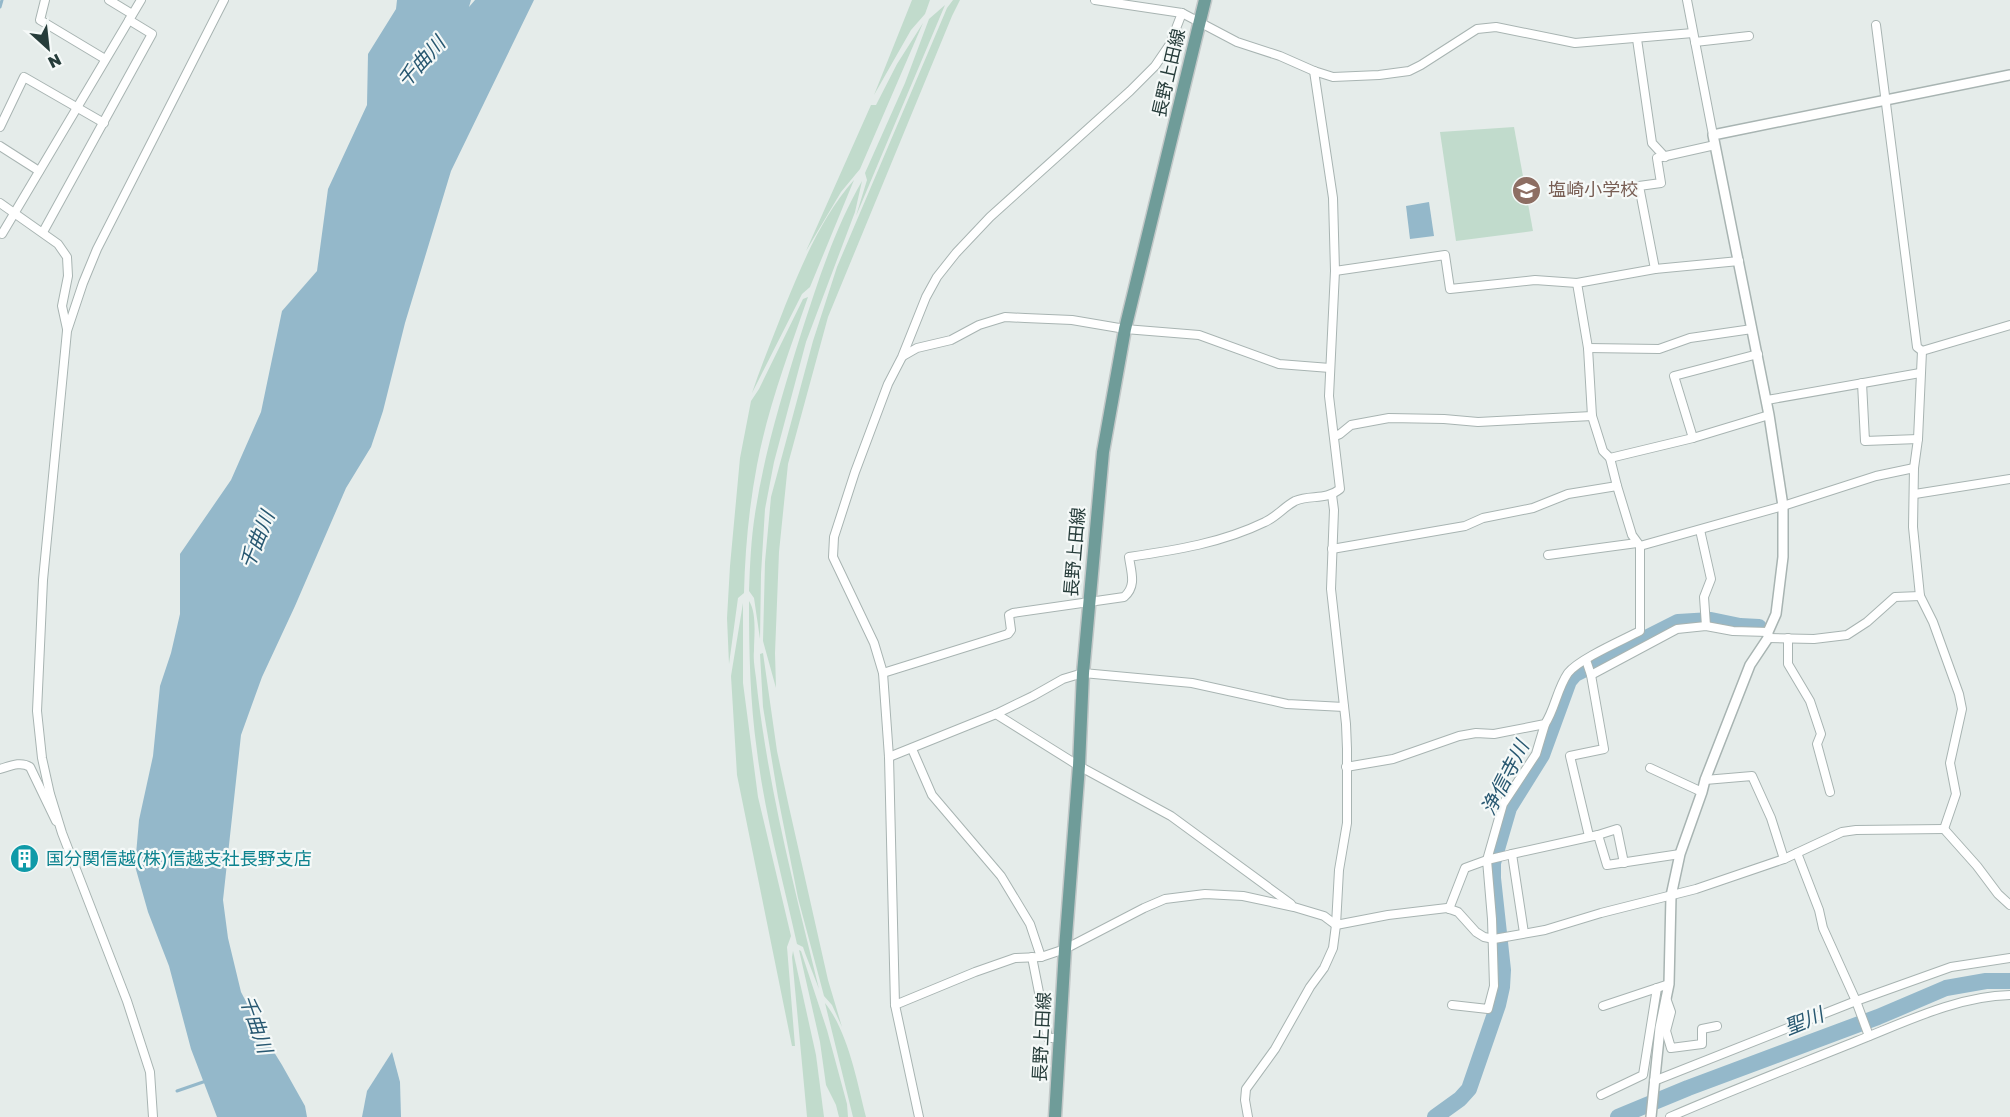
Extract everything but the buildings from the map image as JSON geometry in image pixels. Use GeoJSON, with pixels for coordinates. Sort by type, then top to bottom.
{"type":"FeatureCollection","features":[{"type":"Feature","properties":{"kind":"main road","name":"長野上田線"},"geometry":{"type":"LineString","coordinates":[[1055,1117],[1079,766],[1083,674],[1099,487],[1125,328],[1205,0]]}},
{"type":"Feature","properties":{"kind":"street"},"geometry":{"type":"LineString","coordinates":[[45,0],[40,20],[105,59]]}},
{"type":"Feature","properties":{"kind":"street"},"geometry":{"type":"LineString","coordinates":[[43,232],[152,34],[109,0]]}},
{"type":"Feature","properties":{"kind":"street"},"geometry":{"type":"LineString","coordinates":[[2,234],[141,0]]}},
{"type":"Feature","properties":{"kind":"street"},"geometry":{"type":"LineString","coordinates":[[153,1117],[150,1072],[127,1001],[60,826],[42,758],[37,711],[37,683],[43,579],[68,331],[97,249],[224,0]]}},
{"type":"Feature","properties":{"kind":"street"},"geometry":{"type":"LineString","coordinates":[[1095,0],[1182,13],[1237,42],[1333,77],[1409,71],[1476,29],[1496,27],[1575,43],[1693,33]]}},
{"type":"Feature","properties":{"kind":"street"},"geometry":{"type":"LineString","coordinates":[[1651,1117],[1659,1028],[1669,984],[1671,896],[1680,854],[1705,780],[1750,664],[1768,635],[1776,614],[1783,556],[1783,506],[1767,400],[1687,0]]}},
{"type":"Feature","properties":{"kind":"street"},"geometry":{"type":"LineString","coordinates":[[919,1117],[895,1005],[889,757],[883,673],[874,643],[833,557],[834,537],[855,472],[888,384],[903,357],[926,297],[937,277],[956,253],[1012,195],[1155,66],[1170,44],[1182,13]]}},
{"type":"Feature","properties":{"kind":"street"},"geometry":{"type":"LineString","coordinates":[[1876,25],[1917,347],[1922,351]]}},
{"type":"Feature","properties":{"kind":"street"},"geometry":{"type":"LineString","coordinates":[[1695,42],[1749,36]]}},
{"type":"Feature","properties":{"kind":"street"},"geometry":{"type":"LineString","coordinates":[[1637,39],[1652,143],[1665,156]]}},
{"type":"Feature","properties":{"kind":"street"},"geometry":{"type":"LineString","coordinates":[[883,673],[1008,634],[1011,630],[1009,615],[1013,613],[1120,599],[1131,590],[1133,585],[1129,556],[1186,548],[1214,541],[1267,522],[1299,500],[1332,495],[1340,489],[1329,396],[1335,271],[1333,198],[1314,71]]}},
{"type":"Feature","properties":{"kind":"street"},"geometry":{"type":"LineString","coordinates":[[1655,269],[1639,186],[1661,183],[1657,158],[1714,140],[1886,100],[2010,75]]}},
{"type":"Feature","properties":{"kind":"street"},"geometry":{"type":"LineString","coordinates":[[0,128],[24,77],[104,123]]}},
{"type":"Feature","properties":{"kind":"street"},"geometry":{"type":"LineString","coordinates":[[0,146],[39,171]]}},
{"type":"Feature","properties":{"kind":"street"},"geometry":{"type":"LineString","coordinates":[[0,203],[58,244],[67,257],[68,276],[63,306],[68,331]]}},
{"type":"Feature","properties":{"kind":"street"},"geometry":{"type":"LineString","coordinates":[[1335,271],[1445,255],[1450,289],[1535,280],[1577,283],[1655,269],[1738,261]]}},
{"type":"Feature","properties":{"kind":"street"},"geometry":{"type":"LineString","coordinates":[[1577,283],[1588,348],[1592,416],[1603,451],[1610,458],[1632,536],[1639,545],[1640,632],[1647,644]]}},
{"type":"Feature","properties":{"kind":"street"},"geometry":{"type":"LineString","coordinates":[[903,357],[917,348],[951,340],[969,329],[1005,317],[1072,320],[1200,335],[1279,364],[1330,368]]}},
{"type":"Feature","properties":{"kind":"street"},"geometry":{"type":"LineString","coordinates":[[1922,351],[2010,325]]}},
{"type":"Feature","properties":{"kind":"street"},"geometry":{"type":"LineString","coordinates":[[1588,348],[1659,349],[1690,338],[1752,329]]}},
{"type":"Feature","properties":{"kind":"street"},"geometry":{"type":"LineString","coordinates":[[1922,351],[1918,439],[1914,468],[1913,527],[1920,596],[1933,622],[1959,694],[1962,709],[1950,763],[1956,794],[1944,830]]}},
{"type":"Feature","properties":{"kind":"street"},"geometry":{"type":"LineString","coordinates":[[1693,438],[1674,376],[1758,354]]}},
{"type":"Feature","properties":{"kind":"street"},"geometry":{"type":"LineString","coordinates":[[1767,400],[1920,373]]}},
{"type":"Feature","properties":{"kind":"street"},"geometry":{"type":"LineString","coordinates":[[1862,383],[1865,441],[1918,439]]}},
{"type":"Feature","properties":{"kind":"street"},"geometry":{"type":"LineString","coordinates":[[1610,458],[1693,438],[1769,415]]}},
{"type":"Feature","properties":{"kind":"street"},"geometry":{"type":"LineString","coordinates":[[1335,436],[1352,425],[1389,418],[1478,422],[1592,416]]}},
{"type":"Feature","properties":{"kind":"street"},"geometry":{"type":"LineString","coordinates":[[1548,555],[1639,545],[1783,506],[1876,476],[1914,468]]}},
{"type":"Feature","properties":{"kind":"street"},"geometry":{"type":"LineString","coordinates":[[1915,494],[2010,479]]}},
{"type":"Feature","properties":{"kind":"street"},"geometry":{"type":"LineString","coordinates":[[1332,549],[1465,526],[1483,518],[1533,508],[1568,494],[1617,486]]}},
{"type":"Feature","properties":{"kind":"street"},"geometry":{"type":"LineString","coordinates":[[1248,1117],[1246,1089],[1275,1049],[1310,987],[1324,968],[1333,948],[1339,870],[1347,823],[1344,707],[1331,590],[1334,510],[1332,495]]}},
{"type":"Feature","properties":{"kind":"street"},"geometry":{"type":"LineString","coordinates":[[1700,530],[1711,579],[1704,597],[1706,622]]}},
{"type":"Feature","properties":{"kind":"street"},"geometry":{"type":"LineString","coordinates":[[1590,674],[1677,629],[1706,622],[1733,631],[1788,638],[1814,639],[1847,635],[1867,622],[1895,597],[1920,596]]}},
{"type":"Feature","properties":{"kind":"street"},"geometry":{"type":"LineString","coordinates":[[1452,1005],[1488,1009],[1494,986],[1487,860],[1503,804],[1536,754],[1545,724],[1562,684],[1569,671],[1640,632]]}},
{"type":"Feature","properties":{"kind":"street"},"geometry":{"type":"LineString","coordinates":[[1788,638],[1788,664],[1810,701],[1821,734],[1817,744],[1830,792]]}},
{"type":"Feature","properties":{"kind":"street"},"geometry":{"type":"LineString","coordinates":[[1587,661],[1605,749],[1570,756],[1589,836]]}},
{"type":"Feature","properties":{"kind":"street"},"geometry":{"type":"LineString","coordinates":[[889,757],[996,714],[1063,679],[1083,674],[1192,683],[1287,704],[1344,707]]}},
{"type":"Feature","properties":{"kind":"street"},"geometry":{"type":"LineString","coordinates":[[996,714],[1079,766],[1171,816],[1294,907]]}},
{"type":"Feature","properties":{"kind":"street"},"geometry":{"type":"LineString","coordinates":[[1346,767],[1393,759],[1459,736],[1476,733],[1494,734],[1545,724]]}},
{"type":"Feature","properties":{"kind":"street"},"geometry":{"type":"LineString","coordinates":[[912,749],[932,795],[1001,876],[1030,924],[1041,957]]}},
{"type":"Feature","properties":{"kind":"street"},"geometry":{"type":"LineString","coordinates":[[0,769],[25,764],[30,767],[50,812],[60,826]]}},
{"type":"Feature","properties":{"kind":"street"},"geometry":{"type":"LineString","coordinates":[[1650,768],[1702,792]]}},
{"type":"Feature","properties":{"kind":"street"},"geometry":{"type":"LineString","coordinates":[[1705,780],[1752,776],[1771,818],[1784,859]]}},
{"type":"Feature","properties":{"kind":"street"},"geometry":{"type":"LineString","coordinates":[[1449,909],[1465,868],[1487,860],[1617,830],[1624,863]]}},
{"type":"Feature","properties":{"kind":"street"},"geometry":{"type":"LineString","coordinates":[[895,1005],[1015,958],[1041,957],[1065,949],[1165,899],[1198,894],[1233,895],[1294,907],[1324,916],[1336,925],[1388,915],[1449,909],[1458,912],[1484,937],[1493,939],[1545,930],[1601,913],[1696,890],[1784,859],[1842,832],[1856,830],[1944,830],[2010,905]]}},
{"type":"Feature","properties":{"kind":"street"},"geometry":{"type":"LineString","coordinates":[[1598,835],[1607,865],[1680,854]]}},
{"type":"Feature","properties":{"kind":"street"},"geometry":{"type":"LineString","coordinates":[[1797,853],[1819,910],[1822,928],[1856,1001],[1869,1036]]}},
{"type":"Feature","properties":{"kind":"street"},"geometry":{"type":"LineString","coordinates":[[1512,854],[1524,933]]}},
{"type":"Feature","properties":{"kind":"street"},"geometry":{"type":"LineString","coordinates":[[1032,957],[1048,1038],[1061,1038]]}},
{"type":"Feature","properties":{"kind":"street"},"geometry":{"type":"LineString","coordinates":[[1653,1084],[1856,1001],[1951,967],[2010,958]]}},
{"type":"Feature","properties":{"kind":"street"},"geometry":{"type":"LineString","coordinates":[[1603,1006],[1669,984]]}},
{"type":"Feature","properties":{"kind":"street"},"geometry":{"type":"LineString","coordinates":[[1601,1095],[1643,1075],[1657,988]]}},
{"type":"Feature","properties":{"kind":"street"},"geometry":{"type":"LineString","coordinates":[[1670,1117],[1869,1036],[1947,1007],[1999,995],[2010,995]]}},
{"type":"Feature","properties":{"kind":"street"},"geometry":{"type":"LineString","coordinates":[[1666,998],[1671,1012],[1666,1031],[1671,1048],[1702,1044],[1702,1029],[1717,1026]]}},
{"type":"Feature","properties":{"kind":"green space"},"geometry":{"type":"Polygon","coordinates":[[[912,0],[930,0],[925,14],[911,30],[874,95],[912,0]]]}},
{"type":"Feature","properties":{"kind":"green space"},"geometry":{"type":"Polygon","coordinates":[[[953,0],[960,0],[828,317],[788,464],[779,552],[776,688],[763,641],[765,562],[771,497],[813,341],[837,267],[947,8],[953,0]]]}},
{"type":"Feature","properties":{"kind":"green space"},"geometry":{"type":"Polygon","coordinates":[[[945,5],[856,216],[867,180],[865,173],[905,83],[929,19],[945,5]]]}},
{"type":"Feature","properties":{"kind":"green space"},"geometry":{"type":"Polygon","coordinates":[[[923,23],[860,169],[841,192],[806,251],[871,105],[876,105],[897,64],[923,23]]]}},
{"type":"Feature","properties":{"kind":"green space"},"geometry":{"type":"Polygon","coordinates":[[[1514,127],[1533,231],[1456,241],[1440,132],[1514,127]]]}},
{"type":"Feature","properties":{"kind":"green space"},"geometry":{"type":"Polygon","coordinates":[[[854,180],[810,287],[802,294],[752,393],[806,256],[832,209],[854,180]]]}},
{"type":"Feature","properties":{"kind":"green space"},"geometry":{"type":"Polygon","coordinates":[[[862,181],[855,212],[806,342],[774,462],[765,509],[760,639],[754,598],[749,591],[753,533],[763,469],[800,337],[820,277],[843,219],[862,181]]]}},
{"type":"Feature","properties":{"kind":"green space"},"geometry":{"type":"Polygon","coordinates":[[[808,297],[762,443],[754,481],[746,545],[744,593],[738,598],[729,664],[727,618],[730,566],[740,458],[751,401],[803,299],[808,297]]]}},
{"type":"Feature","properties":{"kind":"green space"},"geometry":{"type":"Polygon","coordinates":[[[749,601],[754,618],[754,661],[767,756],[782,834],[819,989],[803,947],[797,944],[765,800],[753,714],[749,601]]]}},
{"type":"Feature","properties":{"kind":"green space"},"geometry":{"type":"Polygon","coordinates":[[[743,603],[743,683],[758,797],[791,936],[787,947],[795,1046],[792,1046],[737,775],[731,676],[743,603]]]}},
{"type":"Feature","properties":{"kind":"green space"},"geometry":{"type":"Polygon","coordinates":[[[763,653],[777,751],[828,980],[842,1027],[832,1005],[824,996],[798,898],[763,707],[760,654],[763,653]]]}},
{"type":"Feature","properties":{"kind":"green space"},"geometry":{"type":"Polygon","coordinates":[[[799,950],[827,1030],[847,1104],[848,1117],[839,1117],[826,1085],[820,1042],[799,950]]]}},
{"type":"Feature","properties":{"kind":"green space"},"geometry":{"type":"Polygon","coordinates":[[[793,951],[816,1055],[824,1117],[807,1117],[793,951]]]}},
{"type":"Feature","properties":{"kind":"green space"},"geometry":{"type":"Polygon","coordinates":[[[825,1003],[846,1042],[866,1117],[853,1117],[825,1003]]]}},
{"type":"Feature","properties":{"kind":"water","name":"千曲川"},"geometry":{"type":"Polygon","coordinates":[[[397,0],[471,0],[469,7],[475,0],[534,0],[451,171],[405,323],[383,411],[371,447],[346,488],[262,677],[241,735],[223,900],[228,938],[241,992],[305,1106],[307,1117],[217,1117],[191,1049],[169,966],[148,912],[135,866],[139,820],[153,756],[160,686],[180,614],[180,554],[231,480],[261,412],[282,311],[317,271],[328,189],[367,105],[368,54],[396,9],[397,0]]]}},
{"type":"Feature","properties":{"kind":"water"},"geometry":{"type":"Polygon","coordinates":[[[1429,202],[1434,236],[1410,239],[1406,206],[1429,202]]]}},
{"type":"Feature","properties":{"kind":"water"},"geometry":{"type":"Polygon","coordinates":[[[392,1052],[400,1082],[401,1117],[362,1117],[367,1091],[392,1052]]]}},
{"type":"Feature","properties":{"kind":"waterway"},"geometry":{"type":"LineString","coordinates":[[0,7],[2,0]]}},
{"type":"Feature","properties":{"kind":"waterway","name":"浄信寺川"},"geometry":{"type":"LineString","coordinates":[[1435,1117],[1460,1099],[1469,1089],[1498,1005],[1503,970],[1493,863],[1509,808],[1542,755],[1569,681],[1575,674],[1678,622],[1711,620],[1759,627]]}},
{"type":"Feature","properties":{"kind":"waterway","name":"聖川"},"geometry":{"type":"LineString","coordinates":[[1618,1117],[1688,1088],[1878,1017],[1946,988],[1986,981],[2010,981]]}},
{"type":"Feature","properties":{"kind":"waterway"},"geometry":{"type":"LineString","coordinates":[[177,1091],[206,1081]]}},
{"type":"Feature","properties":{"kind":"place","name":"塩崎小学校"},"geometry":{"type":"Point","coordinates":[1527,190]}},
{"type":"Feature","properties":{"kind":"place","name":"国分関信越(株)信越支社長野支店"},"geometry":{"type":"Point","coordinates":[25,859]}}]}
